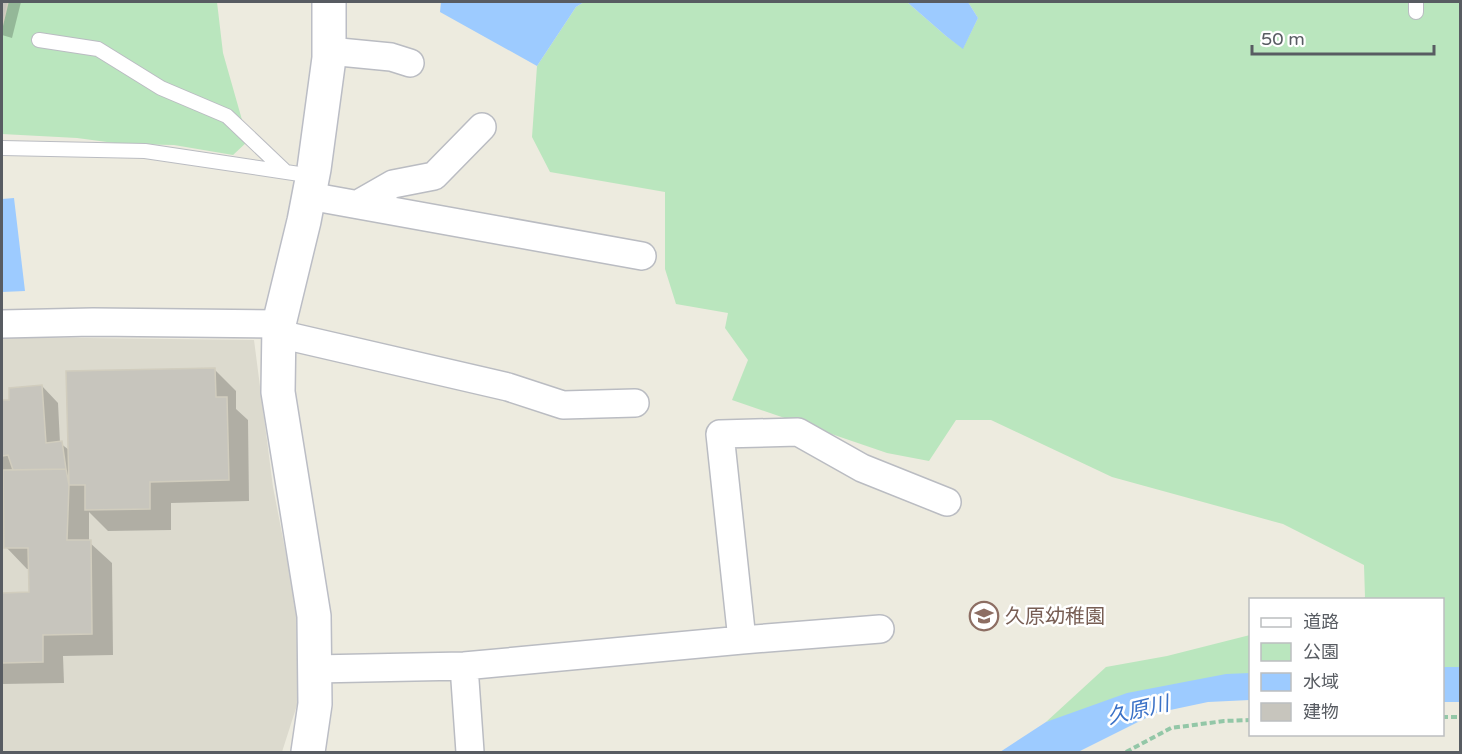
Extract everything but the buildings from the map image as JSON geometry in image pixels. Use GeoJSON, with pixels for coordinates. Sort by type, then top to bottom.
{"type":"FeatureCollection","features":[{"type":"Feature","properties":{"kind":"street"},"geometry":{"type":"LineString","coordinates":[[308,753],[315,704],[314,616],[278,392],[279,329],[303,181],[329,51],[329,2]]}},
{"type":"Feature","properties":{"kind":"street"},"geometry":{"type":"LineString","coordinates":[[329,51],[391,57],[411,63]]}},
{"type":"Feature","properties":{"kind":"street"},"geometry":{"type":"LineString","coordinates":[[358,204],[393,184],[434,176],[482,126]]}},
{"type":"Feature","properties":{"kind":"street"},"geometry":{"type":"LineString","coordinates":[[303,181],[358,204],[642,256]]}},
{"type":"Feature","properties":{"kind":"street"},"geometry":{"type":"LineString","coordinates":[[2,324],[104,322],[279,329],[508,387],[563,405],[635,403]]}},
{"type":"Feature","properties":{"kind":"street"},"geometry":{"type":"LineString","coordinates":[[742,640],[720,434],[798,432],[862,468],[947,502]]}},
{"type":"Feature","properties":{"kind":"street"},"geometry":{"type":"LineString","coordinates":[[315,669],[464,666],[742,640],[880,630]]}},
{"type":"Feature","properties":{"kind":"street"},"geometry":{"type":"LineString","coordinates":[[464,666],[470,753]]}},
{"type":"Feature","properties":{"kind":"lane"},"geometry":{"type":"LineString","coordinates":[[39,39],[98,49],[161,88],[227,116],[303,181]]}},
{"type":"Feature","properties":{"kind":"lane"},"geometry":{"type":"LineString","coordinates":[[2,148],[145,151],[303,181]]}},
{"type":"Feature","properties":{"kind":"path"},"geometry":{"type":"LineString","coordinates":[[1444,717],[1461,717]]}},
{"type":"Feature","properties":{"kind":"path"},"geometry":{"type":"LineString","coordinates":[[1126,753],[1171,728],[1249,720]]}},
{"type":"Feature","properties":{"kind":"shaded area"},"geometry":{"type":"Polygon","coordinates":[[[2,337],[254,340],[273,487],[302,637],[297,705],[282,752],[2,752],[2,337]]]}},
{"type":"Feature","properties":{"kind":"green space"},"geometry":{"type":"Polygon","coordinates":[[[2,2],[217,2],[223,53],[248,141],[233,155],[174,145],[122,144],[77,138],[2,134],[2,2]]]}},
{"type":"Feature","properties":{"kind":"green space"},"geometry":{"type":"Polygon","coordinates":[[[584,2],[907,2],[963,48],[978,18],[968,2],[1460,2],[1460,672],[1444,672],[1444,598],[1364,598],[1364,565],[1283,524],[1112,477],[991,420],[956,420],[929,461],[887,453],[732,400],[748,360],[725,328],[728,313],[676,304],[665,269],[665,192],[550,172],[532,137],[537,66],[576,7],[584,2]]]}},
{"type":"Feature","properties":{"kind":"green space"},"geometry":{"type":"Polygon","coordinates":[[[1249,635],[1249,674],[1046,722],[1106,667],[1167,656],[1249,635]]]}},
{"type":"Feature","properties":{"kind":"water"},"geometry":{"type":"Polygon","coordinates":[[[441,2],[584,2],[576,7],[537,66],[440,12],[441,2]]]}},
{"type":"Feature","properties":{"kind":"water"},"geometry":{"type":"Polygon","coordinates":[[[907,2],[968,2],[978,18],[963,49],[946,36],[907,2]]]}},
{"type":"Feature","properties":{"kind":"water"},"geometry":{"type":"Polygon","coordinates":[[[14,198],[25,291],[2,292],[2,199],[14,198]]]}},
{"type":"Feature","properties":{"kind":"water"},"geometry":{"type":"Polygon","coordinates":[[[1444,667],[1460,667],[1460,702],[1444,702],[1444,667]]]}},
{"type":"Feature","properties":{"kind":"water","name":"久原川"},"geometry":{"type":"Polygon","coordinates":[[[1249,673],[1249,700],[1208,702],[1156,713],[1078,752],[1000,752],[1046,722],[1127,693],[1226,674],[1249,673]]]}},
{"type":"Feature","properties":{"kind":"place","name":"久原幼稚園"},"geometry":{"type":"Point","coordinates":[984,616]}}]}
